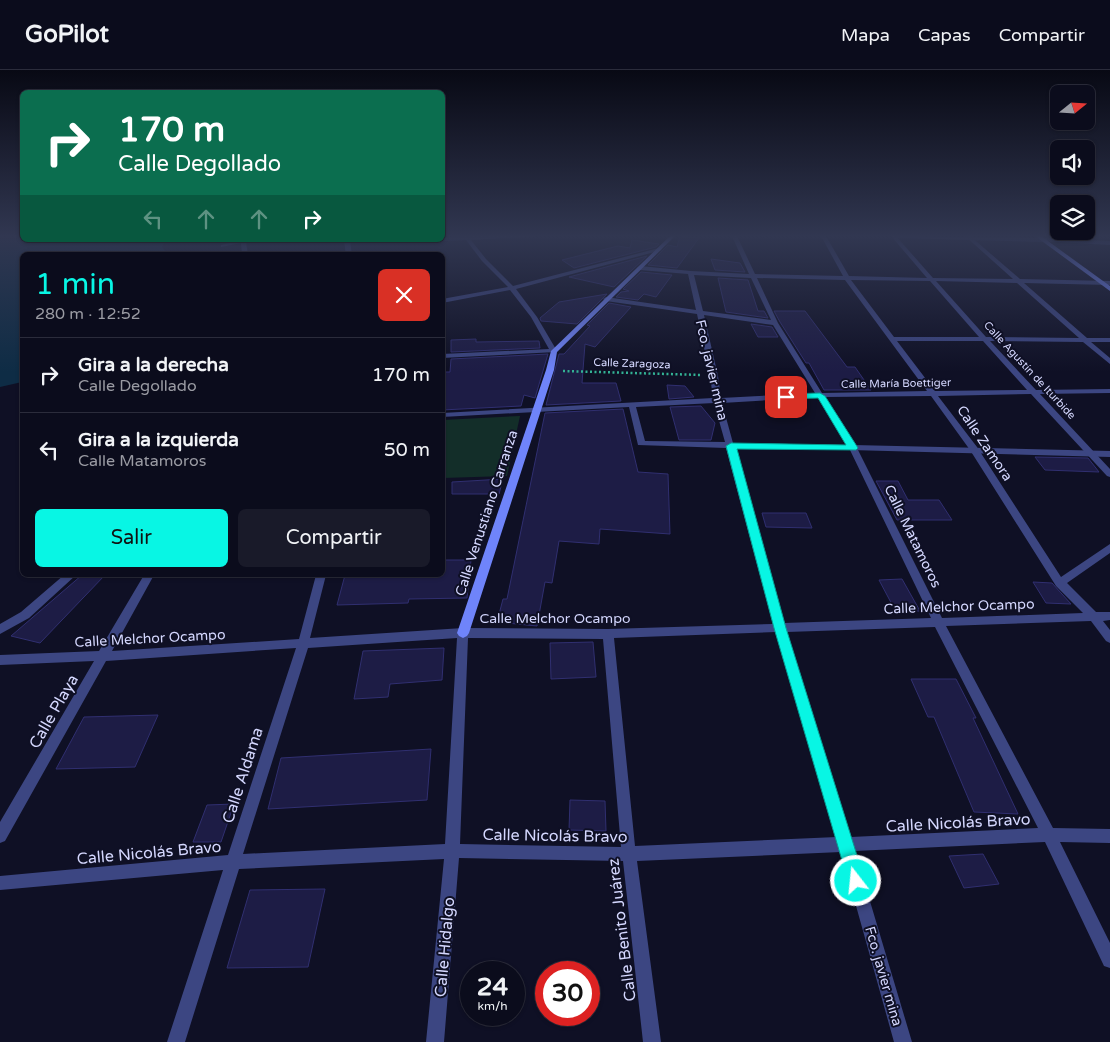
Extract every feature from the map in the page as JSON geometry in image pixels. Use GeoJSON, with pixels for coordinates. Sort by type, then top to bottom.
{"type":"FeatureCollection","features":[{"type":"Feature","properties":{"kind":"street"},"geometry":{"type":"LineString","coordinates":[[505,281],[534,317],[554,351]]}},
{"type":"Feature","properties":{"kind":"street"},"geometry":{"type":"LineString","coordinates":[[445,300],[538,281]]}},
{"type":"Feature","properties":{"kind":"street"},"geometry":{"type":"LineString","coordinates":[[445,356],[554,351],[625,281]]}},
{"type":"Feature","properties":{"kind":"street","name":"Fco. javier mina"},"geometry":{"type":"LineString","coordinates":[[693,281],[718,400],[780,628],[903,1042]]}},
{"type":"Feature","properties":{"kind":"street","name":"Calle Matamoros"},"geometry":{"type":"LineString","coordinates":[[755,281],[775,323],[853,448],[938,621],[1049,835],[1110,960]]}},
{"type":"Feature","properties":{"kind":"street","name":"Calle Zamora"},"geometry":{"type":"LineString","coordinates":[[850,281],[974,449],[1060,583],[1093,616],[1110,638]]}},
{"type":"Feature","properties":{"kind":"street","name":"Calle Agustín de Iturbide"},"geometry":{"type":"LineString","coordinates":[[933,281],[984,339],[1110,474]]}},
{"type":"Feature","properties":{"kind":"street"},"geometry":{"type":"LineString","coordinates":[[990,281],[1110,283]]}},
{"type":"Feature","properties":{"kind":"street"},"geometry":{"type":"LineString","coordinates":[[1018,282],[1110,362]]}},
{"type":"Feature","properties":{"kind":"street"},"geometry":{"type":"LineString","coordinates":[[1102,283],[1110,289]]}},
{"type":"Feature","properties":{"kind":"street"},"geometry":{"type":"LineString","coordinates":[[606,299],[699,314],[775,323]]}},
{"type":"Feature","properties":{"kind":"street"},"geometry":{"type":"LineString","coordinates":[[892,338],[1110,340]]}},
{"type":"Feature","properties":{"kind":"street","name":"Calle Venustiano Carranza"},"geometry":{"type":"LineString","coordinates":[[452,851],[463,633],[550,370],[554,351]]}},
{"type":"Feature","properties":{"kind":"street","name":"Calle María Boettiger"},"geometry":{"type":"LineString","coordinates":[[445,415],[820,396],[1110,391]]}},
{"type":"Feature","properties":{"kind":"street"},"geometry":{"type":"LineString","coordinates":[[632,404],[641,443],[974,449],[1110,454]]}},
{"type":"Feature","properties":{"kind":"street"},"geometry":{"type":"LineString","coordinates":[[1060,583],[1110,548]]}},
{"type":"Feature","properties":{"kind":"street"},"geometry":{"type":"LineString","coordinates":[[0,629],[25,615],[69,577]]}},
{"type":"Feature","properties":{"kind":"street","name":"Calle Playa"},"geometry":{"type":"LineString","coordinates":[[0,836],[148,577]]}},
{"type":"Feature","properties":{"kind":"street","name":"Calle Aldama"},"geometry":{"type":"LineString","coordinates":[[176,1042],[303,644],[320,577]]}},
{"type":"Feature","properties":{"kind":"street","name":"Calle Melchor Ocampo"},"geometry":{"type":"LineString","coordinates":[[0,660],[104,656],[463,633],[608,634],[1110,616]]}},
{"type":"Feature","properties":{"kind":"street","name":"Calle Benito Juárez"},"geometry":{"type":"LineString","coordinates":[[608,634],[629,854],[652,1042]]}},
{"type":"Feature","properties":{"kind":"street","name":"Calle Nicolás Bravo"},"geometry":{"type":"LineString","coordinates":[[0,883],[233,862],[452,851],[629,854],[1049,835],[1110,836]]}},
{"type":"Feature","properties":{"kind":"street","name":"Calle Hidalgo"},"geometry":{"type":"LineString","coordinates":[[435,1042],[452,851]]}},
{"type":"Feature","properties":{"kind":"path","name":"Calle Zaragoza"},"geometry":{"type":"LineString","coordinates":[[550,370],[714,376]]}},
{"type":"Feature","properties":{"kind":"green space"},"geometry":{"type":"Polygon","coordinates":[[[520,416],[507,476],[445,478],[445,420],[520,416]]]}},
{"type":"Feature","properties":{"kind":"water"},"geometry":{"type":"Polygon","coordinates":[[[0,281],[20,281],[20,382],[0,387],[0,281]]]}},
{"type":"Feature","properties":{"kind":"building"},"geometry":{"type":"Polygon","coordinates":[[[589,281],[620,281],[614,287],[589,281]]]}},
{"type":"Feature","properties":{"kind":"building"},"geometry":{"type":"Polygon","coordinates":[[[631,281],[667,281],[656,297],[644,294],[638,300],[616,297],[621,292],[629,291],[623,289],[631,281]]]}},
{"type":"Feature","properties":{"kind":"building"},"geometry":{"type":"Polygon","coordinates":[[[719,281],[748,281],[758,311],[764,311],[768,318],[726,312],[719,281]]]}},
{"type":"Feature","properties":{"kind":"building"},"geometry":{"type":"Polygon","coordinates":[[[607,294],[577,324],[541,321],[540,318],[559,302],[607,294]]]}},
{"type":"Feature","properties":{"kind":"building"},"geometry":{"type":"Polygon","coordinates":[[[609,303],[631,307],[595,347],[585,344],[582,383],[616,383],[621,401],[546,405],[559,354],[564,354],[590,326],[587,325],[609,303]]]}},
{"type":"Feature","properties":{"kind":"building"},"geometry":{"type":"Polygon","coordinates":[[[774,311],[805,311],[847,367],[855,367],[871,390],[824,390],[809,363],[806,363],[774,311]]]}},
{"type":"Feature","properties":{"kind":"building"},"geometry":{"type":"Polygon","coordinates":[[[751,324],[772,327],[778,337],[758,337],[751,324]]]}},
{"type":"Feature","properties":{"kind":"building"},"geometry":{"type":"Polygon","coordinates":[[[476,339],[476,342],[539,341],[540,348],[451,352],[451,340],[476,339]]]}},
{"type":"Feature","properties":{"kind":"building"},"geometry":{"type":"Polygon","coordinates":[[[548,354],[535,398],[524,395],[521,406],[445,410],[445,372],[450,372],[451,359],[548,354]]]}},
{"type":"Feature","properties":{"kind":"building"},"geometry":{"type":"Polygon","coordinates":[[[667,385],[685,386],[694,397],[669,399],[667,385]]]}},
{"type":"Feature","properties":{"kind":"building"},"geometry":{"type":"Polygon","coordinates":[[[701,406],[715,423],[711,440],[679,440],[670,407],[701,406]]]}},
{"type":"Feature","properties":{"kind":"building"},"geometry":{"type":"Polygon","coordinates":[[[623,409],[638,472],[668,474],[670,534],[600,529],[599,544],[559,541],[552,583],[545,582],[537,626],[497,622],[503,599],[507,599],[545,413],[623,409]]]}},
{"type":"Feature","properties":{"kind":"building"},"geometry":{"type":"Polygon","coordinates":[[[1035,457],[1088,458],[1099,472],[1045,470],[1035,457]]]}},
{"type":"Feature","properties":{"kind":"building"},"geometry":{"type":"Polygon","coordinates":[[[503,479],[499,494],[452,494],[452,482],[503,479]]]}},
{"type":"Feature","properties":{"kind":"building"},"geometry":{"type":"Polygon","coordinates":[[[876,481],[898,481],[908,500],[939,500],[952,520],[897,520],[876,481]]]}},
{"type":"Feature","properties":{"kind":"building"},"geometry":{"type":"Polygon","coordinates":[[[762,513],[806,513],[812,528],[766,527],[762,513]]]}},
{"type":"Feature","properties":{"kind":"building"},"geometry":{"type":"Polygon","coordinates":[[[445,560],[471,560],[467,598],[409,599],[408,603],[337,605],[344,577],[445,577],[445,560]]]}},
{"type":"Feature","properties":{"kind":"building"},"geometry":{"type":"Polygon","coordinates":[[[80,577],[103,577],[40,643],[11,636],[80,577]]]}},
{"type":"Feature","properties":{"kind":"building"},"geometry":{"type":"Polygon","coordinates":[[[902,579],[920,611],[896,612],[879,580],[902,579]]]}},
{"type":"Feature","properties":{"kind":"building"},"geometry":{"type":"Polygon","coordinates":[[[1033,582],[1052,583],[1071,604],[1046,603],[1033,582]]]}},
{"type":"Feature","properties":{"kind":"building"},"geometry":{"type":"Polygon","coordinates":[[[593,642],[596,677],[551,679],[550,643],[593,642]]]}},
{"type":"Feature","properties":{"kind":"building"},"geometry":{"type":"Polygon","coordinates":[[[444,648],[442,680],[390,684],[388,697],[354,699],[363,651],[444,648]]]}},
{"type":"Feature","properties":{"kind":"building"},"geometry":{"type":"Polygon","coordinates":[[[911,679],[956,679],[976,718],[973,718],[1018,814],[974,812],[934,717],[928,717],[911,679]]]}},
{"type":"Feature","properties":{"kind":"building"},"geometry":{"type":"Polygon","coordinates":[[[158,715],[135,767],[56,769],[84,717],[158,715]]]}},
{"type":"Feature","properties":{"kind":"building"},"geometry":{"type":"Polygon","coordinates":[[[431,749],[427,800],[268,809],[281,758],[431,749]]]}},
{"type":"Feature","properties":{"kind":"building"},"geometry":{"type":"Polygon","coordinates":[[[570,800],[605,801],[606,831],[569,830],[570,800]]]}},
{"type":"Feature","properties":{"kind":"building"},"geometry":{"type":"Polygon","coordinates":[[[234,804],[221,842],[193,842],[207,805],[234,804]]]}},
{"type":"Feature","properties":{"kind":"building"},"geometry":{"type":"Polygon","coordinates":[[[983,854],[999,884],[964,888],[949,856],[983,854]]]}},
{"type":"Feature","properties":{"kind":"building"},"geometry":{"type":"Polygon","coordinates":[[[325,889],[308,967],[227,968],[250,890],[325,889]]]}},
{"type":"Feature","properties":{"kind":"route"},"geometry":{"type":"LineString","coordinates":[[786,397],[820,396],[853,448],[731,446],[780,628],[856,881]]}}]}
